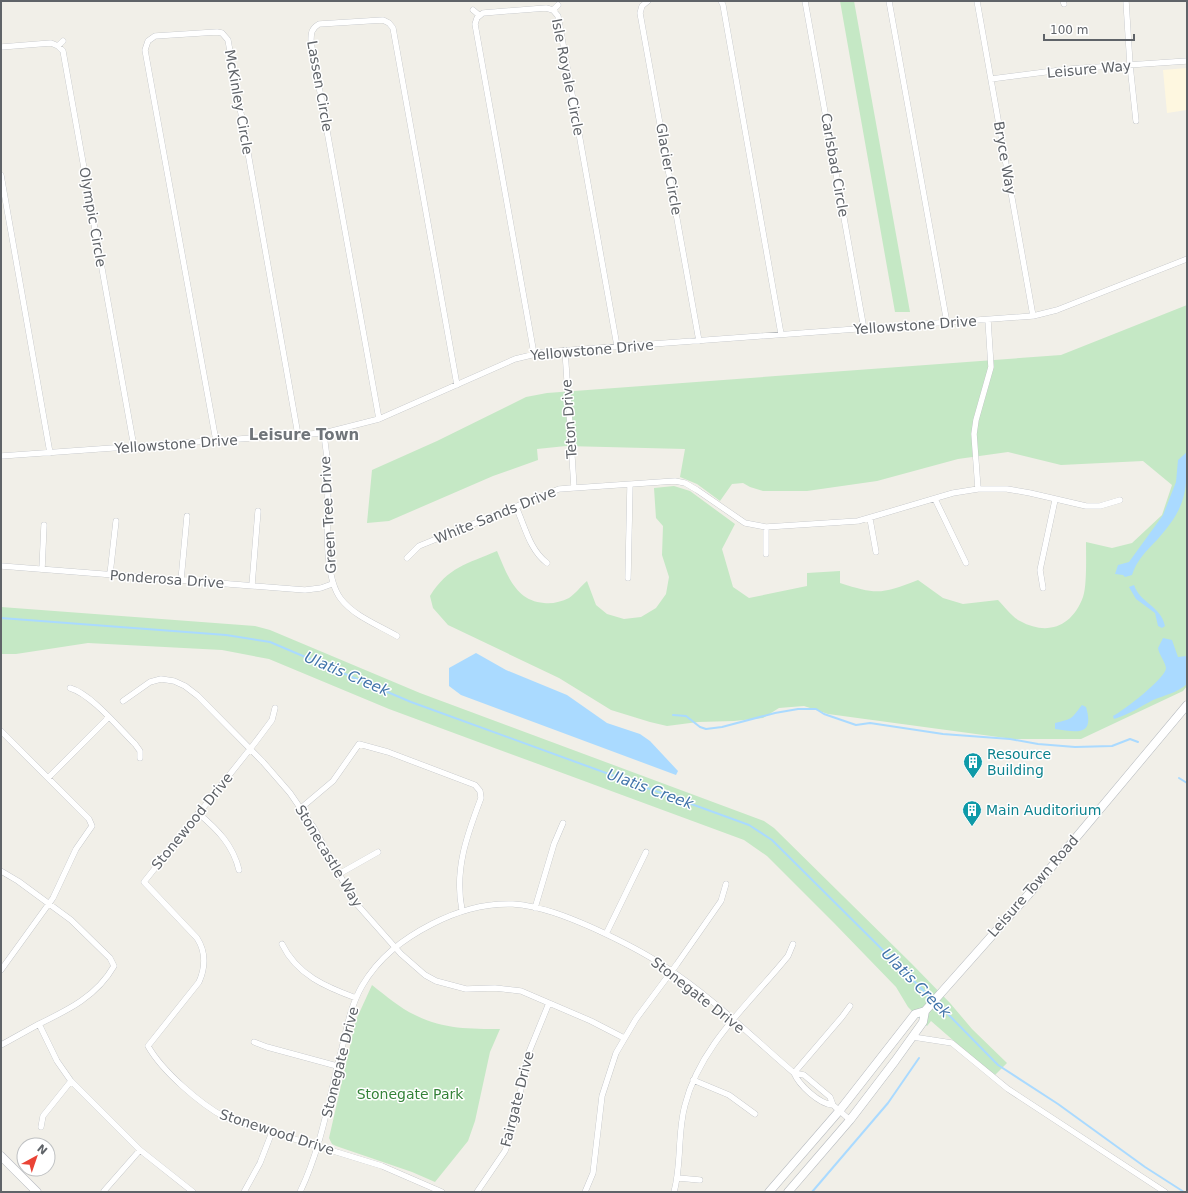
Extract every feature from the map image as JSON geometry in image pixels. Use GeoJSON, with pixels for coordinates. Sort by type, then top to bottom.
{"type":"FeatureCollection","features":[{"type":"Feature","properties":{"kind":"main road","name":"Leisure Town Road"},"geometry":{"type":"LineString","coordinates":[[788,1192],[850,1120],[913,1037],[923,1022],[925,1011],[1028,895],[1187,705]]}},
{"type":"Feature","properties":{"kind":"main road","name":"Leisure Town Road"},"geometry":{"type":"LineString","coordinates":[[769,1192],[836,1107],[915,1014],[925,1011]]}},
{"type":"Feature","properties":{"kind":"main road"},"geometry":{"type":"LineString","coordinates":[[1,1156],[36,1192]]}},
{"type":"Feature","properties":{"kind":"street"},"geometry":{"type":"LineString","coordinates":[[721,1],[723,5],[781,334]]}},
{"type":"Feature","properties":{"kind":"street","name":"Carlsbad Circle"},"geometry":{"type":"LineString","coordinates":[[805,1],[864,329]]}},
{"type":"Feature","properties":{"kind":"street"},"geometry":{"type":"LineString","coordinates":[[889,1],[947,323]]}},
{"type":"Feature","properties":{"kind":"street","name":"Bryce Way"},"geometry":{"type":"LineString","coordinates":[[977,1],[1033,316]]}},
{"type":"Feature","properties":{"kind":"street"},"geometry":{"type":"LineString","coordinates":[[1126,1],[1130,65],[1136,121]]}},
{"type":"Feature","properties":{"kind":"street","name":"Glacier Circle"},"geometry":{"type":"LineString","coordinates":[[644,2],[640,13],[699,340]]}},
{"type":"Feature","properties":{"kind":"street"},"geometry":{"type":"LineString","coordinates":[[553,10],[558,5]]}},
{"type":"Feature","properties":{"kind":"street","name":"Isle Royale Circle"},"geometry":{"type":"LineString","coordinates":[[479,15],[483,12],[546,8],[553,10],[558,16],[617,346]]}},
{"type":"Feature","properties":{"kind":"street"},"geometry":{"type":"LineString","coordinates":[[473,10],[479,15],[476,21],[476,30],[534,354]]}},
{"type":"Feature","properties":{"kind":"street","name":"Lassen Circle"},"geometry":{"type":"LineString","coordinates":[[379,419],[311,42],[311,32],[314,27],[320,24],[383,20],[390,21],[393,29],[456,385]]}},
{"type":"Feature","properties":{"kind":"street"},"geometry":{"type":"LineString","coordinates":[[308,22],[314,27]]}},
{"type":"Feature","properties":{"kind":"street","name":"McKinley Circle"},"geometry":{"type":"LineString","coordinates":[[148,41],[155,36],[216,32],[225,33],[228,42],[298,435]]}},
{"type":"Feature","properties":{"kind":"street"},"geometry":{"type":"LineString","coordinates":[[143,36],[148,41],[145,50],[216,441]]}},
{"type":"Feature","properties":{"kind":"street"},"geometry":{"type":"LineString","coordinates":[[1,47],[51,43],[58,46],[63,41]]}},
{"type":"Feature","properties":{"kind":"street","name":"Olympic Circle"},"geometry":{"type":"LineString","coordinates":[[58,46],[63,53],[134,447]]}},
{"type":"Feature","properties":{"kind":"street","name":"Leisure Way"},"geometry":{"type":"LineString","coordinates":[[991,79],[1070,69],[1187,61]]}},
{"type":"Feature","properties":{"kind":"street"},"geometry":{"type":"LineString","coordinates":[[1,175],[50,453]]}},
{"type":"Feature","properties":{"kind":"street","name":"Yellowstone Drive"},"geometry":{"type":"LineString","coordinates":[[1,456],[324,432],[379,419],[515,359],[534,354],[617,346],[1033,316],[1057,310],[1187,259]]}},
{"type":"Feature","properties":{"kind":"street"},"geometry":{"type":"LineString","coordinates":[[978,489],[974,434],[976,420],[991,367],[988,320]]}},
{"type":"Feature","properties":{"kind":"street","name":"Teton Drive"},"geometry":{"type":"LineString","coordinates":[[565,350],[574,487]]}},
{"type":"Feature","properties":{"kind":"street","name":"Green Tree Drive"},"geometry":{"type":"LineString","coordinates":[[324,432],[328,472],[326,510],[332,584],[340,598],[349,608],[397,636]]}},
{"type":"Feature","properties":{"kind":"street","name":"White Sands Drive"},"geometry":{"type":"LineString","coordinates":[[407,558],[418,546],[516,507],[547,492],[574,487],[630,485],[675,481],[685,483],[745,523],[766,527],[870,519],[953,493],[978,489],[1007,489],[1086,506],[1100,506],[1120,500]]}},
{"type":"Feature","properties":{"kind":"street"},"geometry":{"type":"LineString","coordinates":[[628,578],[630,485]]}},
{"type":"Feature","properties":{"kind":"street"},"geometry":{"type":"LineString","coordinates":[[935,499],[966,563]]}},
{"type":"Feature","properties":{"kind":"street"},"geometry":{"type":"LineString","coordinates":[[1043,588],[1040,570],[1056,500]]}},
{"type":"Feature","properties":{"kind":"street"},"geometry":{"type":"LineString","coordinates":[[516,507],[534,549],[547,563]]}},
{"type":"Feature","properties":{"kind":"street"},"geometry":{"type":"LineString","coordinates":[[252,585],[258,511]]}},
{"type":"Feature","properties":{"kind":"street"},"geometry":{"type":"LineString","coordinates":[[181,580],[187,516]]}},
{"type":"Feature","properties":{"kind":"street"},"geometry":{"type":"LineString","coordinates":[[870,519],[876,552]]}},
{"type":"Feature","properties":{"kind":"street"},"geometry":{"type":"LineString","coordinates":[[110,574],[116,521]]}},
{"type":"Feature","properties":{"kind":"street"},"geometry":{"type":"LineString","coordinates":[[42,569],[44,525]]}},
{"type":"Feature","properties":{"kind":"street"},"geometry":{"type":"LineString","coordinates":[[766,527],[766,554]]}},
{"type":"Feature","properties":{"kind":"street","name":"Ponderosa Drive"},"geometry":{"type":"LineString","coordinates":[[1,566],[305,590],[321,588],[332,584]]}},
{"type":"Feature","properties":{"kind":"street","name":"Stonecastle Way"},"geometry":{"type":"LineString","coordinates":[[123,701],[150,682],[161,679],[174,681],[185,686],[198,696],[277,778],[301,808],[354,902],[410,963],[436,981],[466,989],[507,988],[521,991],[591,1021],[624,1038]]}},
{"type":"Feature","properties":{"kind":"street"},"geometry":{"type":"LineString","coordinates":[[70,688],[79,690],[89,697],[135,744],[140,751],[140,758]]}},
{"type":"Feature","properties":{"kind":"street","name":"Stonewood Drive"},"geometry":{"type":"LineString","coordinates":[[275,708],[272,720],[144,882],[197,938],[204,958],[204,969],[199,982],[148,1046],[153,1055],[202,1104],[226,1118],[382,1166],[442,1192]]}},
{"type":"Feature","properties":{"kind":"street"},"geometry":{"type":"LineString","coordinates":[[48,778],[108,718]]}},
{"type":"Feature","properties":{"kind":"street"},"geometry":{"type":"LineString","coordinates":[[1,731],[89,819],[92,826],[76,849],[50,904],[1,970]]}},
{"type":"Feature","properties":{"kind":"street"},"geometry":{"type":"LineString","coordinates":[[301,808],[333,781],[359,744],[388,752],[476,785],[480,791],[481,798],[463,850],[459,871],[458,882],[462,910]]}},
{"type":"Feature","properties":{"kind":"street"},"geometry":{"type":"LineString","coordinates":[[198,813],[212,825],[229,844],[236,856],[239,870]]}},
{"type":"Feature","properties":{"kind":"street"},"geometry":{"type":"LineString","coordinates":[[535,908],[554,844],[563,823]]}},
{"type":"Feature","properties":{"kind":"street"},"geometry":{"type":"LineString","coordinates":[[339,874],[378,852]]}},
{"type":"Feature","properties":{"kind":"street"},"geometry":{"type":"LineString","coordinates":[[606,934],[646,852]]}},
{"type":"Feature","properties":{"kind":"street"},"geometry":{"type":"LineString","coordinates":[[1,871],[18,881],[71,920],[110,958],[114,966],[86,999],[1,1045]]}},
{"type":"Feature","properties":{"kind":"street"},"geometry":{"type":"LineString","coordinates":[[585,1192],[593,1173],[602,1096],[608,1072],[624,1038],[636,1019],[721,901],[726,884]]}},
{"type":"Feature","properties":{"kind":"street","name":"Stonegate Drive"},"geometry":{"type":"LineString","coordinates":[[300,1192],[319,1147],[337,1066],[350,1015],[356,998],[372,972],[394,947],[416,932],[462,910],[512,904],[553,912],[606,934],[641,952],[672,971],[794,1072],[804,1075],[830,1097],[836,1107],[850,1120]]}},
{"type":"Feature","properties":{"kind":"street"},"geometry":{"type":"LineString","coordinates":[[282,944],[292,960],[305,974],[325,985],[356,998]]}},
{"type":"Feature","properties":{"kind":"street"},"geometry":{"type":"LineString","coordinates":[[674,1192],[678,1178],[684,1105],[693,1080],[705,1057],[733,1021],[788,956],[793,944]]}},
{"type":"Feature","properties":{"kind":"street","name":"Fairgate Drive"},"geometry":{"type":"LineString","coordinates":[[477,1192],[505,1151],[511,1135],[528,1052],[549,1002]]}},
{"type":"Feature","properties":{"kind":"street"},"geometry":{"type":"LineString","coordinates":[[794,1072],[850,1006]]}},
{"type":"Feature","properties":{"kind":"street"},"geometry":{"type":"LineString","coordinates":[[39,1024],[57,1061],[71,1081],[140,1150],[193,1192]]}},
{"type":"Feature","properties":{"kind":"street"},"geometry":{"type":"LineString","coordinates":[[913,1037],[952,1043],[1008,1089],[1165,1192]]}},
{"type":"Feature","properties":{"kind":"street"},"geometry":{"type":"LineString","coordinates":[[254,1042],[337,1066]]}},
{"type":"Feature","properties":{"kind":"street","name":"Stonegate Drive"},"geometry":{"type":"LineString","coordinates":[[794,1072],[798,1082],[825,1104],[836,1107]]}},
{"type":"Feature","properties":{"kind":"street"},"geometry":{"type":"LineString","coordinates":[[693,1080],[729,1095],[755,1114]]}},
{"type":"Feature","properties":{"kind":"street"},"geometry":{"type":"LineString","coordinates":[[41,1127],[43,1116],[71,1081]]}},
{"type":"Feature","properties":{"kind":"street"},"geometry":{"type":"LineString","coordinates":[[244,1192],[260,1163],[272,1132]]}},
{"type":"Feature","properties":{"kind":"street"},"geometry":{"type":"LineString","coordinates":[[104,1191],[140,1150]]}},
{"type":"Feature","properties":{"kind":"street"},"geometry":{"type":"LineString","coordinates":[[678,1178],[700,1180]]}},
{"type":"Feature","properties":{"kind":"shaded area"},"geometry":{"type":"Polygon","coordinates":[[[1187,68],[1187,110],[1167,113],[1163,70],[1187,68]]]}},
{"type":"Feature","properties":{"kind":"green space"},"geometry":{"type":"Polygon","coordinates":[[[840,1],[854,1],[910,312],[895,312],[840,1]]]}},
{"type":"Feature","properties":{"kind":"green space"},"geometry":{"type":"Polygon","coordinates":[[[1187,305],[1187,686],[1183,691],[1081,739],[1013,739],[828,714],[804,706],[779,708],[763,718],[734,721],[698,722],[667,726],[611,710],[559,678],[448,625],[433,608],[430,596],[437,586],[451,572],[467,563],[497,551],[504,569],[513,585],[519,592],[534,601],[550,603],[563,601],[569,598],[587,581],[596,605],[607,614],[624,619],[641,617],[656,608],[666,594],[669,577],[662,555],[663,526],[656,518],[654,488],[674,486],[690,491],[735,524],[722,549],[733,587],[749,598],[807,586],[807,573],[840,571],[840,583],[863,590],[887,590],[918,580],[943,598],[963,604],[998,600],[1020,621],[1030,626],[1049,628],[1058,626],[1072,616],[1083,597],[1086,578],[1086,542],[1112,548],[1132,543],[1162,515],[1172,485],[1143,461],[1061,465],[1008,452],[958,459],[877,481],[807,491],[763,491],[743,483],[732,484],[720,501],[697,484],[680,477],[685,449],[566,446],[537,449],[538,460],[493,476],[389,521],[367,523],[372,470],[437,441],[526,397],[547,393],[1061,355],[1187,305]]]}},
{"type":"Feature","properties":{"kind":"green space"},"geometry":{"type":"Polygon","coordinates":[[[1,607],[255,626],[270,630],[420,693],[764,821],[774,828],[911,963],[950,1003],[972,1029],[1007,1063],[994,1076],[931,1021],[927,1026],[908,1007],[896,987],[835,924],[767,856],[744,840],[389,709],[269,659],[222,650],[88,643],[16,654],[1,654],[1,607]]]}},
{"type":"Feature","properties":{"kind":"green space","name":"Stonegate Park"},"geometry":{"type":"Polygon","coordinates":[[[372,985],[393,1002],[425,1020],[446,1026],[478,1029],[500,1029],[490,1052],[475,1121],[468,1141],[435,1182],[412,1172],[336,1146],[332,1144],[329,1138],[356,1020],[372,985]]]}},
{"type":"Feature","properties":{"kind":"water"},"geometry":{"type":"Polygon","coordinates":[[[1187,452],[1185,490],[1183,499],[1174,518],[1142,556],[1132,575],[1125,577],[1123,575],[1115,574],[1118,565],[1129,562],[1163,515],[1176,482],[1178,460],[1187,452]]]}},
{"type":"Feature","properties":{"kind":"water"},"geometry":{"type":"Polygon","coordinates":[[[1134,585],[1141,596],[1163,619],[1165,626],[1162,628],[1158,626],[1155,613],[1136,599],[1129,587],[1134,585]]]}},
{"type":"Feature","properties":{"kind":"water"},"geometry":{"type":"Polygon","coordinates":[[[1163,638],[1172,640],[1178,657],[1187,656],[1187,684],[1175,692],[1153,700],[1114,719],[1113,716],[1126,708],[1143,694],[1164,673],[1166,668],[1158,648],[1163,638]]]}},
{"type":"Feature","properties":{"kind":"water"},"geometry":{"type":"Polygon","coordinates":[[[476,653],[506,670],[567,695],[607,723],[640,734],[650,741],[678,771],[676,775],[461,695],[449,686],[449,668],[476,653]]]}},
{"type":"Feature","properties":{"kind":"water"},"geometry":{"type":"Polygon","coordinates":[[[1082,705],[1086,707],[1088,717],[1088,724],[1086,728],[1076,731],[1055,729],[1055,723],[1071,718],[1082,705]]]}},
{"type":"Feature","properties":{"kind":"waterway","name":"Ulatis Creek"},"geometry":{"type":"LineString","coordinates":[[1,618],[226,635],[270,642],[411,702],[749,825],[772,840],[932,999]]}},
{"type":"Feature","properties":{"kind":"waterway"},"geometry":{"type":"LineString","coordinates":[[673,715],[686,716],[700,727],[706,729],[722,727],[775,713],[798,709],[816,709],[824,714],[856,725],[870,723],[943,734],[1010,739],[1038,744],[1075,747],[1112,746],[1130,739],[1138,742]]}},
{"type":"Feature","properties":{"kind":"waterway"},"geometry":{"type":"LineString","coordinates":[[1179,778],[1187,783]]}},
{"type":"Feature","properties":{"kind":"waterway","name":"Ulatis Creek"},"geometry":{"type":"LineString","coordinates":[[936,1002],[998,1065],[1058,1104],[1145,1167],[1184,1192]]}},
{"type":"Feature","properties":{"kind":"waterway"},"geometry":{"type":"LineString","coordinates":[[812,1192],[888,1103],[919,1058]]}},
{"type":"Feature","properties":{"kind":"place","name":"Resource Building"},"geometry":{"type":"Point","coordinates":[973,779]}},
{"type":"Feature","properties":{"kind":"place","name":"Main Auditorium"},"geometry":{"type":"Point","coordinates":[972,827]}},
{"type":"Feature","properties":{"kind":"district","name":"Leisure Town"},"geometry":{"type":"Point","coordinates":[304,435]}}]}
